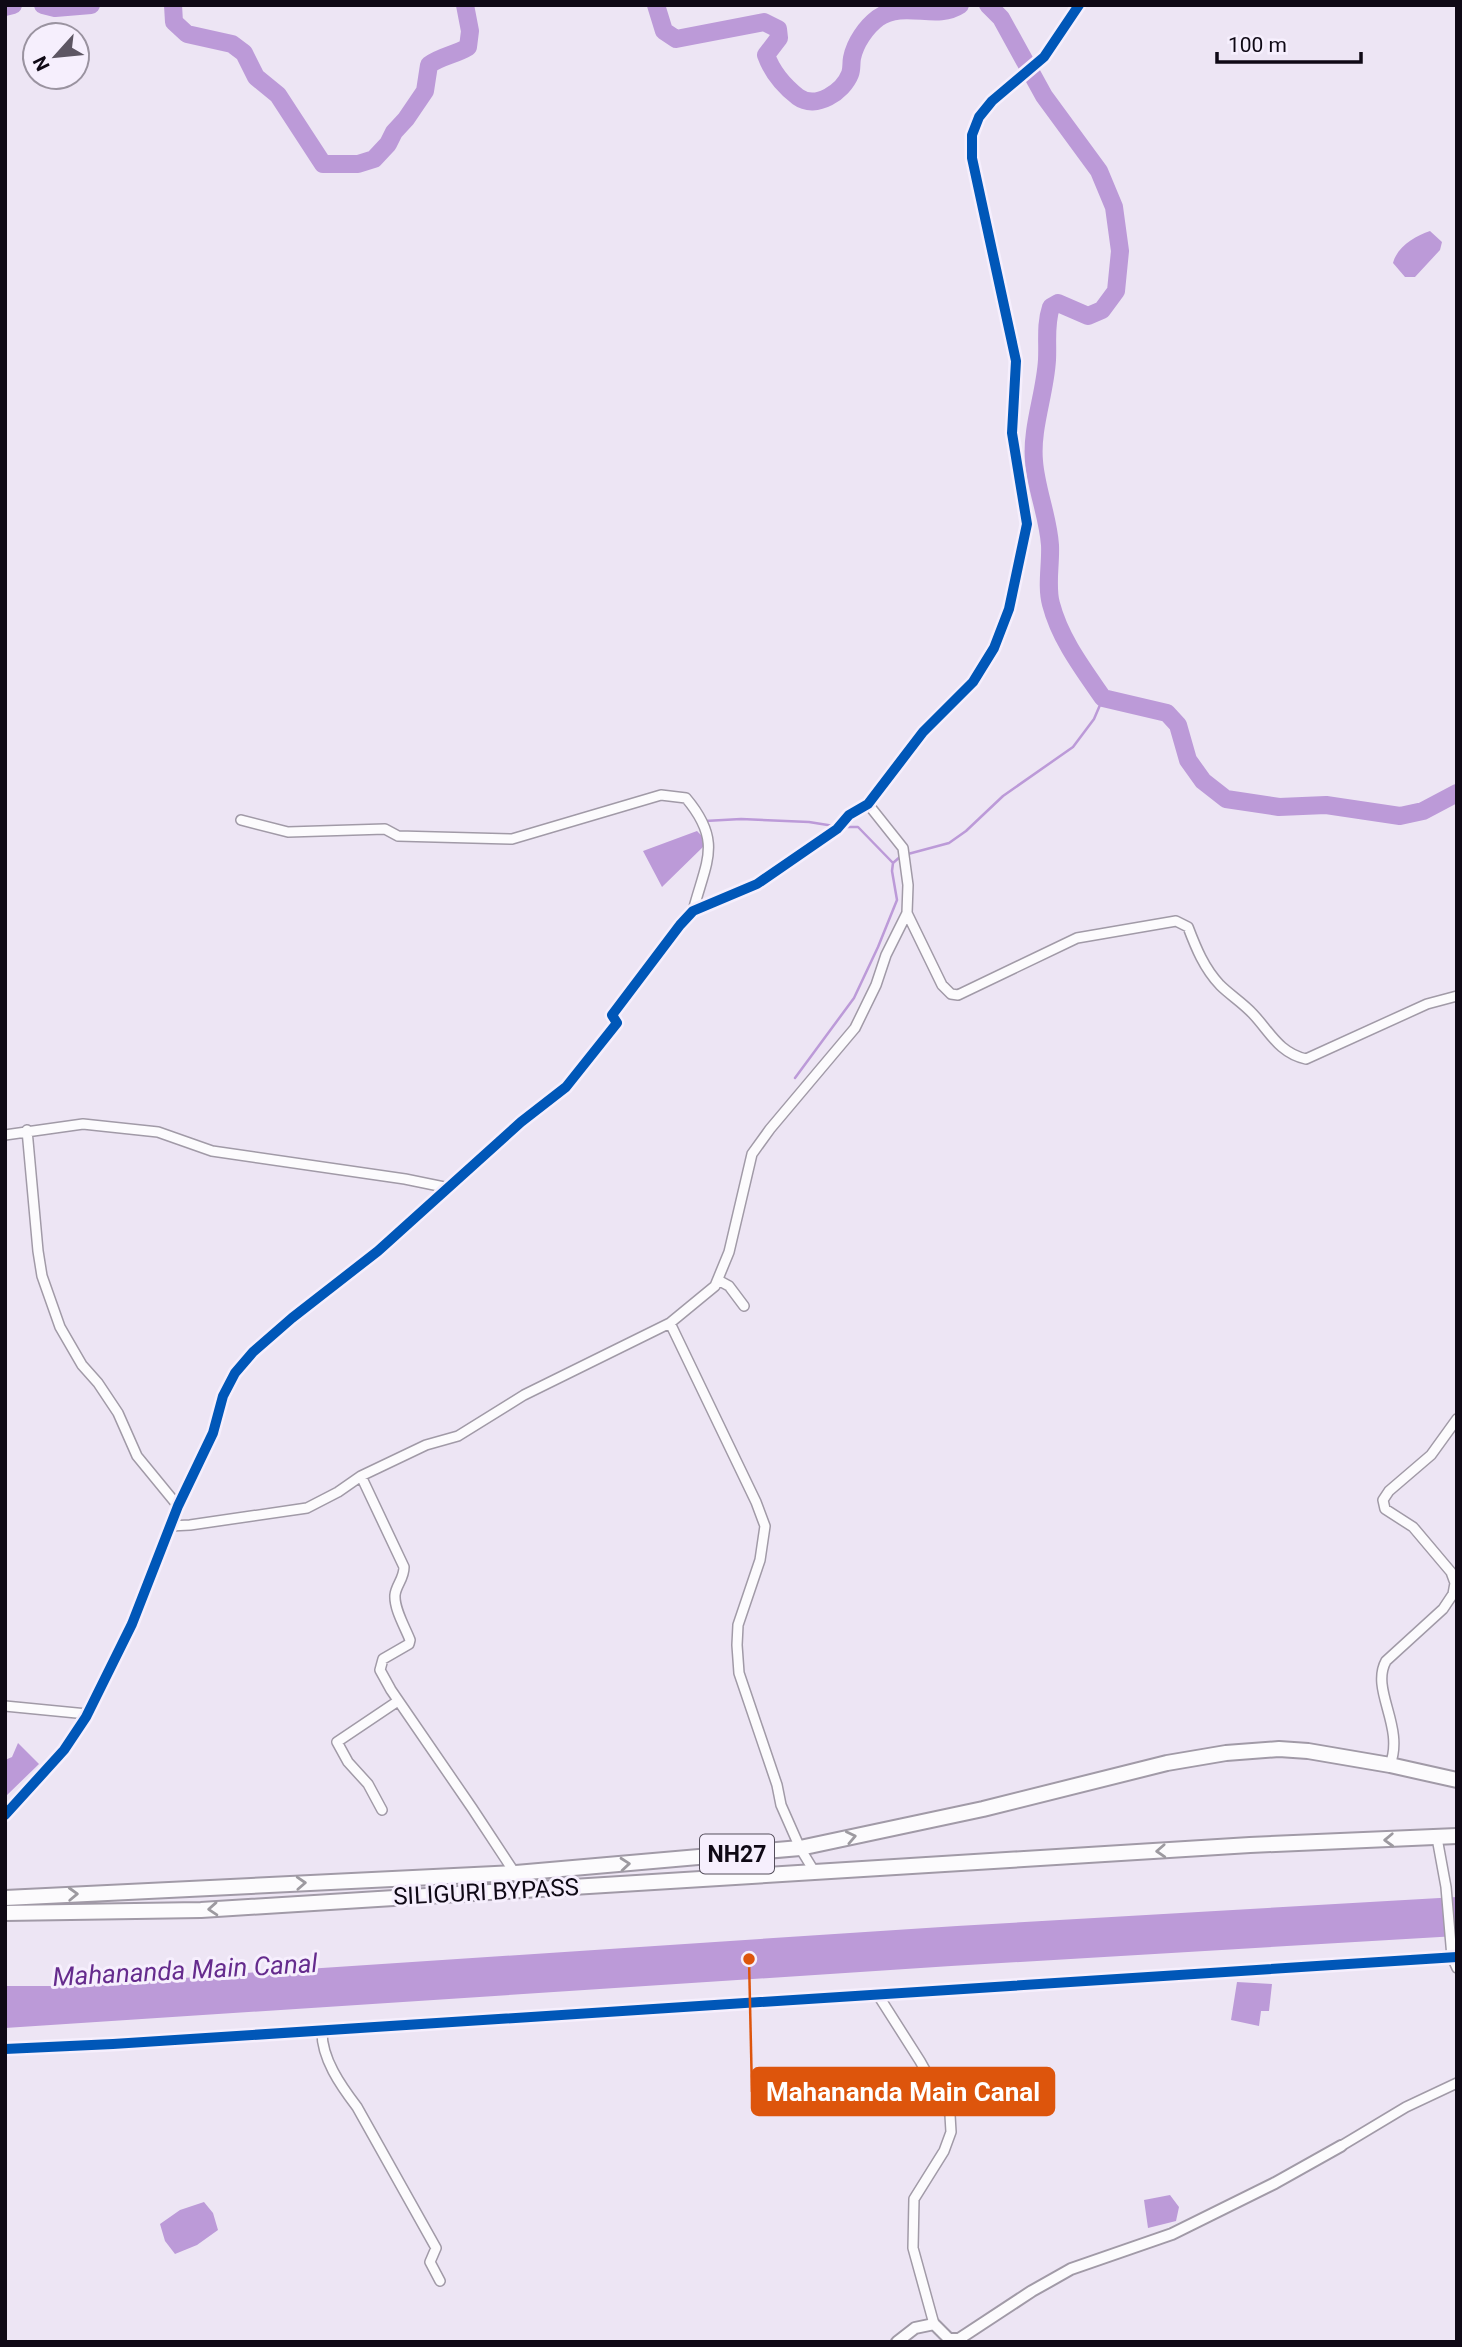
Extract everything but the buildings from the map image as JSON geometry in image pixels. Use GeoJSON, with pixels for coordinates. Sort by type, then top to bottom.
{"type":"FeatureCollection","features":[{"type":"Feature","properties":{"kind":"highway","name":"NH27"},"geometry":{"type":"LineString","coordinates":[[5,1898],[516,1873],[800,1848],[983,1809],[1167,1763],[1226,1753],[1279,1749],[1308,1751],[1457,1780]]}},
{"type":"Feature","properties":{"kind":"highway","name":"NH27"},"geometry":{"type":"LineString","coordinates":[[1437,1838],[1457,1836]]}},
{"type":"Feature","properties":{"kind":"highway","name":"SILIGURI BYPASS"},"geometry":{"type":"LineString","coordinates":[[5,1913],[201,1910],[1250,1845],[1437,1838]]}},
{"type":"Feature","properties":{"kind":"street"},"geometry":{"type":"LineString","coordinates":[[5,1815],[64,1750],[87,1714],[132,1624],[178,1506],[214,1433],[223,1395],[235,1373],[253,1352],[292,1318],[378,1251],[521,1122],[566,1087],[617,1023],[612,1015],[693,911],[757,884],[838,829],[849,815],[868,804],[923,732],[973,682],[994,648],[1009,609],[1027,524],[1012,433],[1016,361],[972,158],[972,135],[979,117],[992,101],[1044,57],[1080,5]]}},
{"type":"Feature","properties":{"kind":"street"},"geometry":{"type":"LineString","coordinates":[[242,820],[288,832],[385,828],[398,836],[512,839],[661,795],[686,798],[700,815],[710,844],[693,911]]}},
{"type":"Feature","properties":{"kind":"street"},"geometry":{"type":"LineString","coordinates":[[868,804],[904,848],[907,861],[907,913],[942,985],[951,994],[958,995],[1077,938],[1176,921],[1188,927],[1200,959],[1220,984],[1253,1014],[1271,1037],[1292,1056],[1306,1059],[1427,1004],[1457,996]]}},
{"type":"Feature","properties":{"kind":"street"},"geometry":{"type":"LineString","coordinates":[[170,1526],[307,1508],[361,1476],[426,1445],[458,1436],[524,1395],[670,1324],[715,1286],[729,1252],[752,1154],[855,1028],[907,913]]}},
{"type":"Feature","properties":{"kind":"street"},"geometry":{"type":"LineString","coordinates":[[5,1135],[83,1124],[158,1132],[212,1151],[405,1179],[449,1188]]}},
{"type":"Feature","properties":{"kind":"street"},"geometry":{"type":"LineString","coordinates":[[27,1130],[37,1251],[42,1276],[60,1327],[82,1365],[118,1413],[137,1456],[178,1506]]}},
{"type":"Feature","properties":{"kind":"street"},"geometry":{"type":"LineString","coordinates":[[718,1280],[729,1286],[744,1306]]}},
{"type":"Feature","properties":{"kind":"street"},"geometry":{"type":"LineString","coordinates":[[670,1324],[765,1526],[761,1560],[738,1625],[739,1673],[777,1785],[781,1805],[800,1848],[814,1871]]}},
{"type":"Feature","properties":{"kind":"street"},"geometry":{"type":"LineString","coordinates":[[1390,1765],[1395,1740],[1393,1722],[1382,1686],[1383,1668],[1386,1661],[1443,1609],[1453,1594],[1455,1583],[1451,1572],[1413,1527],[1385,1509],[1382,1500],[1389,1490],[1431,1455],[1457,1419]]}},
{"type":"Feature","properties":{"kind":"street"},"geometry":{"type":"LineString","coordinates":[[361,1476],[404,1567],[404,1577],[395,1593],[396,1606],[411,1640],[409,1644],[383,1659],[380,1670],[398,1701],[526,1890]]}},
{"type":"Feature","properties":{"kind":"street"},"geometry":{"type":"LineString","coordinates":[[382,1810],[368,1784],[348,1762],[337,1742],[398,1701]]}},
{"type":"Feature","properties":{"kind":"street"},"geometry":{"type":"LineString","coordinates":[[5,1706],[87,1714]]}},
{"type":"Feature","properties":{"kind":"street"},"geometry":{"type":"LineString","coordinates":[[1437,1838],[1446,1887],[1450,1943],[1457,1968]]}},
{"type":"Feature","properties":{"kind":"street"},"geometry":{"type":"LineString","coordinates":[[5,2049],[63,2048],[1454,1957]]}},
{"type":"Feature","properties":{"kind":"street"},"geometry":{"type":"LineString","coordinates":[[878,1995],[950,2115],[951,2132],[944,2151],[914,2199],[913,2248],[934,2324],[949,2339],[959,2339],[1071,2269],[1172,2234],[1275,2183],[1406,2106],[1457,2083]]}},
{"type":"Feature","properties":{"kind":"street"},"geometry":{"type":"LineString","coordinates":[[322,2030],[326,2051],[343,2088],[368,2126],[436,2248],[430,2262],[440,2281]]}},
{"type":"Feature","properties":{"kind":"street"},"geometry":{"type":"LineString","coordinates":[[897,2342],[915,2328],[934,2324]]}},
{"type":"Feature","properties":{"kind":"shaded area"},"geometry":{"type":"Polygon","coordinates":[[[1430,231],[1442,242],[1440,250],[1415,277],[1405,277],[1393,263],[1395,257],[1407,243],[1430,231]]]}},
{"type":"Feature","properties":{"kind":"shaded area"},"geometry":{"type":"Polygon","coordinates":[[[697,831],[704,838],[705,845],[662,887],[643,851],[697,831]]]}},
{"type":"Feature","properties":{"kind":"shaded area"},"geometry":{"type":"Polygon","coordinates":[[[18,1743],[39,1764],[5,1797],[5,1760],[12,1757],[18,1743]]]}},
{"type":"Feature","properties":{"kind":"shaded area"},"geometry":{"type":"Polygon","coordinates":[[[1457,1897],[1457,1936],[5,2028],[5,1986],[85,1986],[957,1926],[1457,1897]]]}},
{"type":"Feature","properties":{"kind":"shaded area"},"geometry":{"type":"Polygon","coordinates":[[[1237,1982],[1272,1984],[1269,2011],[1261,2011],[1259,2026],[1231,2020],[1237,1982]]]}},
{"type":"Feature","properties":{"kind":"shaded area"},"geometry":{"type":"Polygon","coordinates":[[[1170,2195],[1179,2207],[1176,2221],[1148,2228],[1144,2200],[1170,2195]]]}},
{"type":"Feature","properties":{"kind":"shaded area"},"geometry":{"type":"Polygon","coordinates":[[[204,2202],[213,2213],[218,2230],[197,2245],[175,2254],[165,2241],[160,2224],[180,2210],[204,2202]]]}},
{"type":"Feature","properties":{"kind":"waterway"},"geometry":{"type":"LineString","coordinates":[[5,7],[13,5]]}},
{"type":"Feature","properties":{"kind":"waterway"},"geometry":{"type":"LineString","coordinates":[[43,5],[55,8],[91,5]]}},
{"type":"Feature","properties":{"kind":"waterway"},"geometry":{"type":"LineString","coordinates":[[173,5],[174,22],[187,34],[232,44],[244,53],[256,77],[278,95],[323,164],[358,164],[374,159],[388,144],[425,91],[429,65],[468,47],[470,31],[465,5]]}},
{"type":"Feature","properties":{"kind":"waterway"},"geometry":{"type":"LineString","coordinates":[[656,5],[664,31],[676,39],[764,22],[778,29],[779,38],[766,55],[779,78],[793,93],[813,101],[835,93],[846,81],[851,72],[853,52],[858,41],[878,18],[899,11],[941,11],[960,5]]}},
{"type":"Feature","properties":{"kind":"waterway"},"geometry":{"type":"LineString","coordinates":[[988,5],[1001,18],[1044,96],[1099,171],[1114,207],[1120,251],[1116,291],[1102,310],[1088,316],[1058,303],[1051,307],[1046,373],[1034,436],[1037,482],[1049,534],[1050,597],[1055,617],[1073,653],[1103,698],[1167,713],[1178,725],[1188,760],[1203,781],[1226,799],[1279,807],[1326,805],[1400,816],[1423,811],[1457,793]]}},
{"type":"Feature","properties":{"kind":"waterway"},"geometry":{"type":"LineString","coordinates":[[908,854],[949,843],[966,831],[1003,796],[1073,747],[1094,719],[1103,698]]}},
{"type":"Feature","properties":{"kind":"waterway"},"geometry":{"type":"LineString","coordinates":[[705,821],[741,819],[809,822],[834,826]]}},
{"type":"Feature","properties":{"kind":"waterway"},"geometry":{"type":"LineString","coordinates":[[844,827],[858,827],[893,863]]}},
{"type":"Feature","properties":{"kind":"waterway"},"geometry":{"type":"LineString","coordinates":[[795,1078],[854,998],[897,900],[892,871],[893,863],[901,856]]}},
{"type":"Feature","properties":{"kind":"cycle path"},"geometry":{"type":"LineString","coordinates":[[5,1815],[64,1750],[86,1717],[132,1624],[178,1506],[213,1433],[223,1396],[235,1373],[253,1352],[292,1318],[378,1251],[521,1122],[566,1087],[617,1023],[612,1015],[693,911],[757,884],[837,829],[849,815],[868,804],[923,732],[973,682],[994,648],[1009,609],[1027,524],[1012,433],[1016,361],[972,158],[972,135],[979,117],[992,101],[1044,57],[1079,5]]}},
{"type":"Feature","properties":{"kind":"cycle path"},"geometry":{"type":"LineString","coordinates":[[5,2049],[1457,1957]]}},
{"type":"Feature","properties":{"kind":"place","name":"Mahananda Main Canal"},"geometry":{"type":"Point","coordinates":[749,1959]}}]}
